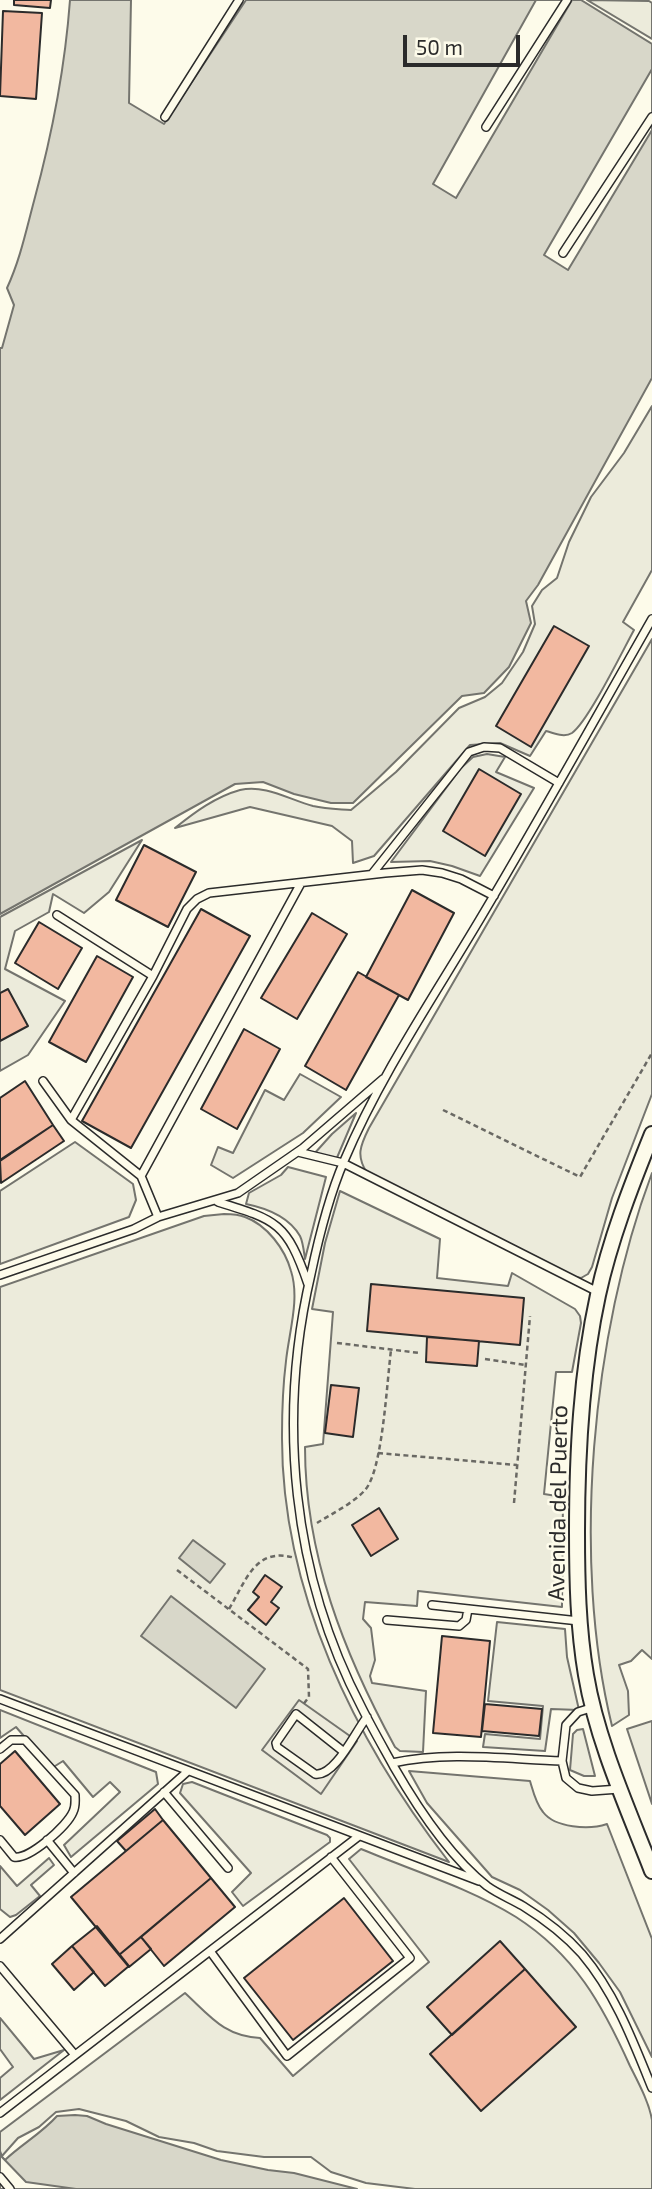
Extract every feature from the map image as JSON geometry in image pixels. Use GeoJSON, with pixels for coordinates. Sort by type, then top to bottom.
{"type":"FeatureCollection","features":[{"type":"Feature","properties":{"kind":"street","name":"Avenida del Puerto"},"geometry":{"type":"LineString","coordinates":[[652,1134],[630,1187],[598,1292],[583,1390],[577,1465],[577,1598],[586,1677],[620,1789],[652,1871]]}},
{"type":"Feature","properties":{"kind":"lane"},"geometry":{"type":"LineString","coordinates":[[165,117],[239,0]]}},
{"type":"Feature","properties":{"kind":"lane"},"geometry":{"type":"LineString","coordinates":[[486,127],[567,0]]}},
{"type":"Feature","properties":{"kind":"lane"},"geometry":{"type":"LineString","coordinates":[[563,253],[652,117]]}},
{"type":"Feature","properties":{"kind":"lane"},"geometry":{"type":"LineString","coordinates":[[483,1883],[432,1827],[392,1763],[348,1679],[328,1628],[298,1513],[294,1450],[297,1342],[308,1285],[343,1163],[388,1074],[494,896],[652,619]]}},
{"type":"Feature","properties":{"kind":"lane"},"geometry":{"type":"LineString","coordinates":[[372,874],[469,752],[484,747],[500,748],[559,783]]}},
{"type":"Feature","properties":{"kind":"lane"},"geometry":{"type":"LineString","coordinates":[[71,1120],[153,976],[187,909],[197,899],[209,893],[422,870],[442,873],[494,896]]}},
{"type":"Feature","properties":{"kind":"lane"},"geometry":{"type":"LineString","coordinates":[[141,1176],[301,883]]}},
{"type":"Feature","properties":{"kind":"lane"},"geometry":{"type":"LineString","coordinates":[[57,915],[153,976]]}},
{"type":"Feature","properties":{"kind":"lane"},"geometry":{"type":"LineString","coordinates":[[0,1275],[134,1229],[158,1217],[238,1193],[298,1152],[388,1074]]}},
{"type":"Feature","properties":{"kind":"lane"},"geometry":{"type":"LineString","coordinates":[[43,1081],[71,1120],[141,1176],[158,1217]]}},
{"type":"Feature","properties":{"kind":"lane"},"geometry":{"type":"LineString","coordinates":[[298,1152],[343,1163],[598,1292]]}},
{"type":"Feature","properties":{"kind":"lane"},"geometry":{"type":"LineString","coordinates":[[216,1201],[255,1213],[274,1223],[287,1237],[299,1257],[308,1285]]}},
{"type":"Feature","properties":{"kind":"lane"},"geometry":{"type":"LineString","coordinates":[[432,1605],[579,1620]]}},
{"type":"Feature","properties":{"kind":"lane"},"geometry":{"type":"LineString","coordinates":[[387,1620],[459,1626],[466,1620],[468,1609]]}},
{"type":"Feature","properties":{"kind":"lane"},"geometry":{"type":"LineString","coordinates":[[0,1699],[483,1883],[536,1914],[565,1937],[603,1983],[621,2015],[652,2088]]}},
{"type":"Feature","properties":{"kind":"lane"},"geometry":{"type":"LineString","coordinates":[[594,1707],[578,1712],[566,1725],[562,1761],[566,1778],[578,1788],[592,1791],[620,1789]]}},
{"type":"Feature","properties":{"kind":"lane"},"geometry":{"type":"LineString","coordinates":[[344,1752],[296,1714],[277,1739],[277,1746],[315,1774],[321,1774],[328,1772],[344,1752],[367,1717]]}},
{"type":"Feature","properties":{"kind":"lane"},"geometry":{"type":"LineString","coordinates":[[0,1749],[11,1740],[25,1740],[75,1795],[76,1804],[72,1815],[27,1856],[14,1857],[0,1840]]}},
{"type":"Feature","properties":{"kind":"lane"},"geometry":{"type":"LineString","coordinates":[[392,1763],[447,1756],[562,1761]]}},
{"type":"Feature","properties":{"kind":"lane"},"geometry":{"type":"LineString","coordinates":[[0,1939],[188,1770]]}},
{"type":"Feature","properties":{"kind":"lane"},"geometry":{"type":"LineString","coordinates":[[164,1792],[228,1868]]}},
{"type":"Feature","properties":{"kind":"lane"},"geometry":{"type":"LineString","coordinates":[[0,2113],[359,1836]]}},
{"type":"Feature","properties":{"kind":"lane"},"geometry":{"type":"LineString","coordinates":[[47,1840],[74,1873]]}},
{"type":"Feature","properties":{"kind":"lane"},"geometry":{"type":"LineString","coordinates":[[209,1951],[287,2056],[410,1958],[331,1857]]}},
{"type":"Feature","properties":{"kind":"lane"},"geometry":{"type":"LineString","coordinates":[[0,1966],[75,2055]]}},
{"type":"Feature","properties":{"kind":"lane"},"geometry":{"type":"LineString","coordinates":[[0,2177],[10,2189]]}},
{"type":"Feature","properties":{"kind":"path"},"geometry":{"type":"LineString","coordinates":[[443,1110],[580,1177],[652,1053]]}},
{"type":"Feature","properties":{"kind":"path"},"geometry":{"type":"LineString","coordinates":[[514,1503],[530,1317]]}},
{"type":"Feature","properties":{"kind":"path"},"geometry":{"type":"LineString","coordinates":[[337,1343],[420,1353]]}},
{"type":"Feature","properties":{"kind":"path"},"geometry":{"type":"LineString","coordinates":[[317,1523],[369,1486],[378,1453],[391,1350]]}},
{"type":"Feature","properties":{"kind":"path"},"geometry":{"type":"LineString","coordinates":[[485,1359],[526,1364]]}},
{"type":"Feature","properties":{"kind":"path"},"geometry":{"type":"LineString","coordinates":[[378,1453],[517,1465]]}},
{"type":"Feature","properties":{"kind":"path"},"geometry":{"type":"LineString","coordinates":[[229,1609],[255,1566],[261,1561],[268,1556],[284,1555],[298,1559]]}},
{"type":"Feature","properties":{"kind":"path"},"geometry":{"type":"LineString","coordinates":[[177,1570],[308,1670],[309,1697],[296,1714]]}},
{"type":"Feature","properties":{"kind":"shaded area"},"geometry":{"type":"Polygon","coordinates":[[[70,0],[131,0],[129,103],[164,124],[246,0],[581,0],[652,44],[652,378],[538,585],[526,601],[531,623],[509,667],[484,693],[462,696],[353,803],[331,803],[294,794],[263,782],[235,784],[0,914],[0,348],[14,305],[7,288],[16,267],[52,126],[65,51],[70,0]]]}},
{"type":"Feature","properties":{"kind":"shaded area"},"geometry":{"type":"Polygon","coordinates":[[[587,0],[649,1],[652,3],[652,39],[587,0]]]}},
{"type":"Feature","properties":{"kind":"shaded area"},"geometry":{"type":"Polygon","coordinates":[[[652,406],[652,570],[623,622],[634,630],[596,701],[572,733],[562,735],[546,731],[530,756],[500,743],[470,745],[374,856],[353,863],[352,841],[332,826],[250,807],[175,828],[214,801],[249,789],[268,791],[313,806],[351,810],[396,772],[459,708],[485,697],[502,683],[523,652],[535,624],[532,606],[542,590],[557,578],[569,542],[591,497],[624,453],[652,406]]]}},
{"type":"Feature","properties":{"kind":"shaded area"},"geometry":{"type":"Polygon","coordinates":[[[652,639],[652,1094],[612,1198],[592,1267],[588,1274],[581,1278],[571,1276],[367,1173],[360,1151],[369,1128],[652,639]]]}},
{"type":"Feature","properties":{"kind":"shaded area"},"geometry":{"type":"Polygon","coordinates":[[[487,754],[505,757],[496,772],[534,788],[480,876],[430,861],[391,862],[461,768],[473,757],[487,754]]]}},
{"type":"Feature","properties":{"kind":"shaded area"},"geometry":{"type":"Polygon","coordinates":[[[142,840],[109,892],[84,913],[53,894],[49,912],[15,931],[5,969],[65,1001],[28,1055],[0,1071],[0,917],[142,840]]]}},
{"type":"Feature","properties":{"kind":"shaded area"},"geometry":{"type":"Polygon","coordinates":[[[300,1074],[341,1097],[303,1133],[233,1178],[211,1165],[218,1147],[233,1153],[265,1090],[284,1100],[300,1074]]]}},
{"type":"Feature","properties":{"kind":"shaded area"},"geometry":{"type":"Polygon","coordinates":[[[356,1113],[336,1160],[314,1154],[332,1134],[356,1113]]]}},
{"type":"Feature","properties":{"kind":"shaded area"},"geometry":{"type":"Polygon","coordinates":[[[75,1142],[133,1184],[136,1200],[129,1217],[0,1264],[0,1191],[75,1142]]]}},
{"type":"Feature","properties":{"kind":"shaded area"},"geometry":{"type":"Polygon","coordinates":[[[288,1167],[326,1177],[305,1259],[300,1236],[290,1224],[269,1211],[246,1204],[249,1193],[281,1175],[288,1167]]]}},
{"type":"Feature","properties":{"kind":"shaded area"},"geometry":{"type":"Polygon","coordinates":[[[652,1173],[652,1659],[642,1650],[631,1661],[619,1665],[628,1691],[629,1715],[612,1726],[599,1661],[593,1592],[591,1520],[594,1447],[602,1374],[615,1303],[631,1236],[652,1173]]]}},
{"type":"Feature","properties":{"kind":"shaded area"},"geometry":{"type":"Polygon","coordinates":[[[340,1191],[440,1239],[437,1278],[508,1286],[512,1273],[575,1309],[580,1316],[572,1372],[556,1372],[544,1494],[563,1497],[562,1607],[418,1591],[417,1606],[365,1602],[363,1619],[371,1628],[375,1660],[370,1676],[372,1683],[426,1691],[423,1752],[400,1751],[395,1747],[376,1712],[344,1640],[331,1603],[312,1526],[305,1447],[323,1444],[333,1312],[312,1309],[325,1243],[340,1191]]]}},
{"type":"Feature","properties":{"kind":"shaded area"},"geometry":{"type":"Polygon","coordinates":[[[224,1214],[245,1217],[261,1226],[284,1254],[291,1271],[294,1304],[282,1407],[285,1493],[294,1551],[310,1607],[330,1662],[355,1715],[383,1766],[449,1862],[0,1690],[0,1287],[204,1216],[224,1214]]]}},
{"type":"Feature","properties":{"kind":"shaded area"},"geometry":{"type":"Polygon","coordinates":[[[193,1540],[225,1564],[210,1583],[179,1558],[193,1540]]]}},
{"type":"Feature","properties":{"kind":"shaded area"},"geometry":{"type":"Polygon","coordinates":[[[171,1596],[265,1669],[236,1708],[141,1636],[171,1596]]]}},
{"type":"Feature","properties":{"kind":"shaded area"},"geometry":{"type":"Polygon","coordinates":[[[497,1622],[565,1629],[567,1657],[579,1710],[551,1709],[545,1751],[483,1747],[485,1734],[540,1739],[543,1706],[488,1701],[497,1622]]]}},
{"type":"Feature","properties":{"kind":"shaded area"},"geometry":{"type":"Polygon","coordinates":[[[299,1700],[357,1741],[321,1794],[262,1750],[299,1700]]]}},
{"type":"Feature","properties":{"kind":"shaded area"},"geometry":{"type":"Polygon","coordinates":[[[0,1710],[156,1772],[158,1784],[71,1857],[64,1845],[120,1792],[110,1782],[93,1797],[63,1761],[52,1768],[16,1727],[0,1738],[0,1710]]]}},
{"type":"Feature","properties":{"kind":"shaded area"},"geometry":{"type":"Polygon","coordinates":[[[652,1721],[652,1804],[627,1729],[652,1721]]]}},
{"type":"Feature","properties":{"kind":"shaded area"},"geometry":{"type":"Polygon","coordinates":[[[583,1729],[595,1776],[584,1776],[570,1770],[573,1734],[583,1729]]]}},
{"type":"Feature","properties":{"kind":"shaded area"},"geometry":{"type":"Polygon","coordinates":[[[409,1771],[530,1781],[541,1809],[548,1817],[573,1826],[607,1824],[652,1939],[652,2057],[620,1992],[574,1933],[520,1890],[492,1877],[427,1803],[409,1771]]]}},
{"type":"Feature","properties":{"kind":"shaded area"},"geometry":{"type":"Polygon","coordinates":[[[192,1782],[327,1835],[330,1842],[243,1906],[232,1892],[251,1873],[180,1793],[183,1784],[192,1782]]]}},
{"type":"Feature","properties":{"kind":"shaded area"},"geometry":{"type":"Polygon","coordinates":[[[361,1849],[460,1888],[498,1907],[537,1932],[571,1964],[609,2022],[648,2106],[652,2120],[652,2189],[415,2189],[366,2183],[331,2172],[311,2157],[264,2157],[217,2151],[194,2143],[159,2137],[126,2121],[79,2109],[56,2112],[39,2127],[18,2138],[2,2156],[0,2132],[185,1993],[227,2029],[237,2034],[260,2038],[293,2076],[429,1962],[349,1859],[361,1849]]]}},
{"type":"Feature","properties":{"kind":"shaded area"},"geometry":{"type":"Polygon","coordinates":[[[49,1858],[54,1865],[31,1885],[40,1896],[10,1917],[0,1909],[0,1866],[17,1886],[49,1858]]]}},
{"type":"Feature","properties":{"kind":"shaded area"},"geometry":{"type":"Polygon","coordinates":[[[0,2018],[34,2059],[64,2050],[0,2100],[0,2078],[13,2067],[0,2049],[0,2018]]]}},
{"type":"Feature","properties":{"kind":"shaded area"},"geometry":{"type":"Polygon","coordinates":[[[57,2116],[87,2116],[221,2160],[294,2173],[357,2189],[0,2189],[0,2155],[5,2160],[57,2116]]]}},
{"type":"Feature","properties":{"kind":"pier"},"geometry":{"type":"Polygon","coordinates":[[[536,0],[572,0],[456,198],[433,184],[536,0]]]}},
{"type":"Feature","properties":{"kind":"pier"},"geometry":{"type":"Polygon","coordinates":[[[652,69],[652,130],[568,270],[544,255],[652,69]]]}},
{"type":"Feature","properties":{"kind":"pier"},"geometry":{"type":"Polygon","coordinates":[[[0,2155],[26,2182],[76,2189],[0,2189],[0,2155]]]}},
{"type":"Feature","properties":{"kind":"building"},"geometry":{"type":"Polygon","coordinates":[[[14,0],[51,0],[50,8],[14,5],[14,0]]]}},
{"type":"Feature","properties":{"kind":"building"},"geometry":{"type":"Polygon","coordinates":[[[3,11],[42,13],[36,99],[0,96],[3,11]]]}},
{"type":"Feature","properties":{"kind":"building"},"geometry":{"type":"Polygon","coordinates":[[[554,626],[589,646],[531,747],[496,726],[554,626]]]}},
{"type":"Feature","properties":{"kind":"building"},"geometry":{"type":"Polygon","coordinates":[[[479,769],[521,794],[485,856],[443,831],[479,769]]]}},
{"type":"Feature","properties":{"kind":"building"},"geometry":{"type":"Polygon","coordinates":[[[144,845],[196,872],[168,927],[116,900],[144,845]]]}},
{"type":"Feature","properties":{"kind":"building"},"geometry":{"type":"Polygon","coordinates":[[[412,890],[454,913],[408,1000],[366,977],[412,890]]]}},
{"type":"Feature","properties":{"kind":"building"},"geometry":{"type":"Polygon","coordinates":[[[201,909],[250,936],[131,1148],[82,1121],[201,909]]]}},
{"type":"Feature","properties":{"kind":"building"},"geometry":{"type":"Polygon","coordinates":[[[312,913],[347,934],[297,1019],[261,998],[312,913]]]}},
{"type":"Feature","properties":{"kind":"building"},"geometry":{"type":"Polygon","coordinates":[[[39,922],[82,948],[58,989],[15,963],[39,922]]]}},
{"type":"Feature","properties":{"kind":"building"},"geometry":{"type":"Polygon","coordinates":[[[97,956],[133,977],[86,1062],[49,1042],[97,956]]]}},
{"type":"Feature","properties":{"kind":"building"},"geometry":{"type":"Polygon","coordinates":[[[358,972],[399,995],[346,1090],[305,1066],[358,972]]]}},
{"type":"Feature","properties":{"kind":"building"},"geometry":{"type":"Polygon","coordinates":[[[8,989],[28,1026],[0,1041],[0,993],[8,989]]]}},
{"type":"Feature","properties":{"kind":"building"},"geometry":{"type":"Polygon","coordinates":[[[244,1029],[280,1049],[237,1129],[201,1109],[244,1029]]]}},
{"type":"Feature","properties":{"kind":"building"},"geometry":{"type":"Polygon","coordinates":[[[25,1081],[53,1125],[0,1160],[0,1098],[25,1081]]]}},
{"type":"Feature","properties":{"kind":"building"},"geometry":{"type":"Polygon","coordinates":[[[53,1125],[64,1141],[1,1183],[0,1161],[53,1125]]]}},
{"type":"Feature","properties":{"kind":"building"},"geometry":{"type":"Polygon","coordinates":[[[371,1284],[524,1298],[520,1345],[367,1331],[371,1284]]]}},
{"type":"Feature","properties":{"kind":"building"},"geometry":{"type":"Polygon","coordinates":[[[427,1337],[479,1341],[477,1366],[426,1362],[427,1337]]]}},
{"type":"Feature","properties":{"kind":"building"},"geometry":{"type":"Polygon","coordinates":[[[331,1385],[359,1388],[353,1437],[325,1433],[331,1385]]]}},
{"type":"Feature","properties":{"kind":"building"},"geometry":{"type":"Polygon","coordinates":[[[379,1508],[398,1539],[371,1556],[352,1525],[379,1508]]]}},
{"type":"Feature","properties":{"kind":"building"},"geometry":{"type":"Polygon","coordinates":[[[265,1575],[282,1587],[271,1602],[279,1608],[266,1625],[248,1610],[259,1597],[253,1592],[265,1575]]]}},
{"type":"Feature","properties":{"kind":"building"},"geometry":{"type":"Polygon","coordinates":[[[442,1636],[490,1641],[481,1737],[433,1733],[442,1636]]]}},
{"type":"Feature","properties":{"kind":"building"},"geometry":{"type":"Polygon","coordinates":[[[485,1704],[542,1709],[539,1736],[482,1731],[485,1704]]]}},
{"type":"Feature","properties":{"kind":"building"},"geometry":{"type":"Polygon","coordinates":[[[15,1751],[60,1804],[25,1835],[0,1806],[0,1764],[15,1751]]]}},
{"type":"Feature","properties":{"kind":"building"},"geometry":{"type":"Polygon","coordinates":[[[155,1809],[163,1820],[126,1851],[117,1841],[155,1809]]]}},
{"type":"Feature","properties":{"kind":"building"},"geometry":{"type":"Polygon","coordinates":[[[163,1820],[211,1878],[119,1955],[71,1897],[163,1820]]]}},
{"type":"Feature","properties":{"kind":"building"},"geometry":{"type":"Polygon","coordinates":[[[211,1878],[235,1907],[164,1966],[141,1937],[211,1878]]]}},
{"type":"Feature","properties":{"kind":"building"},"geometry":{"type":"Polygon","coordinates":[[[344,1898],[393,1961],[293,2040],[244,1978],[344,1898]]]}},
{"type":"Feature","properties":{"kind":"building"},"geometry":{"type":"Polygon","coordinates":[[[97,1926],[129,1966],[105,1986],[72,1946],[97,1926]]]}},
{"type":"Feature","properties":{"kind":"building"},"geometry":{"type":"Polygon","coordinates":[[[141,1937],[151,1949],[129,1967],[119,1955],[141,1937]]]}},
{"type":"Feature","properties":{"kind":"building"},"geometry":{"type":"Polygon","coordinates":[[[500,1941],[525,1969],[452,2035],[427,2007],[500,1941]]]}},
{"type":"Feature","properties":{"kind":"building"},"geometry":{"type":"Polygon","coordinates":[[[72,1946],[94,1972],[74,1990],[52,1964],[72,1946]]]}},
{"type":"Feature","properties":{"kind":"building"},"geometry":{"type":"Polygon","coordinates":[[[525,1969],[576,2027],[481,2111],[430,2054],[525,1969]]]}}]}
